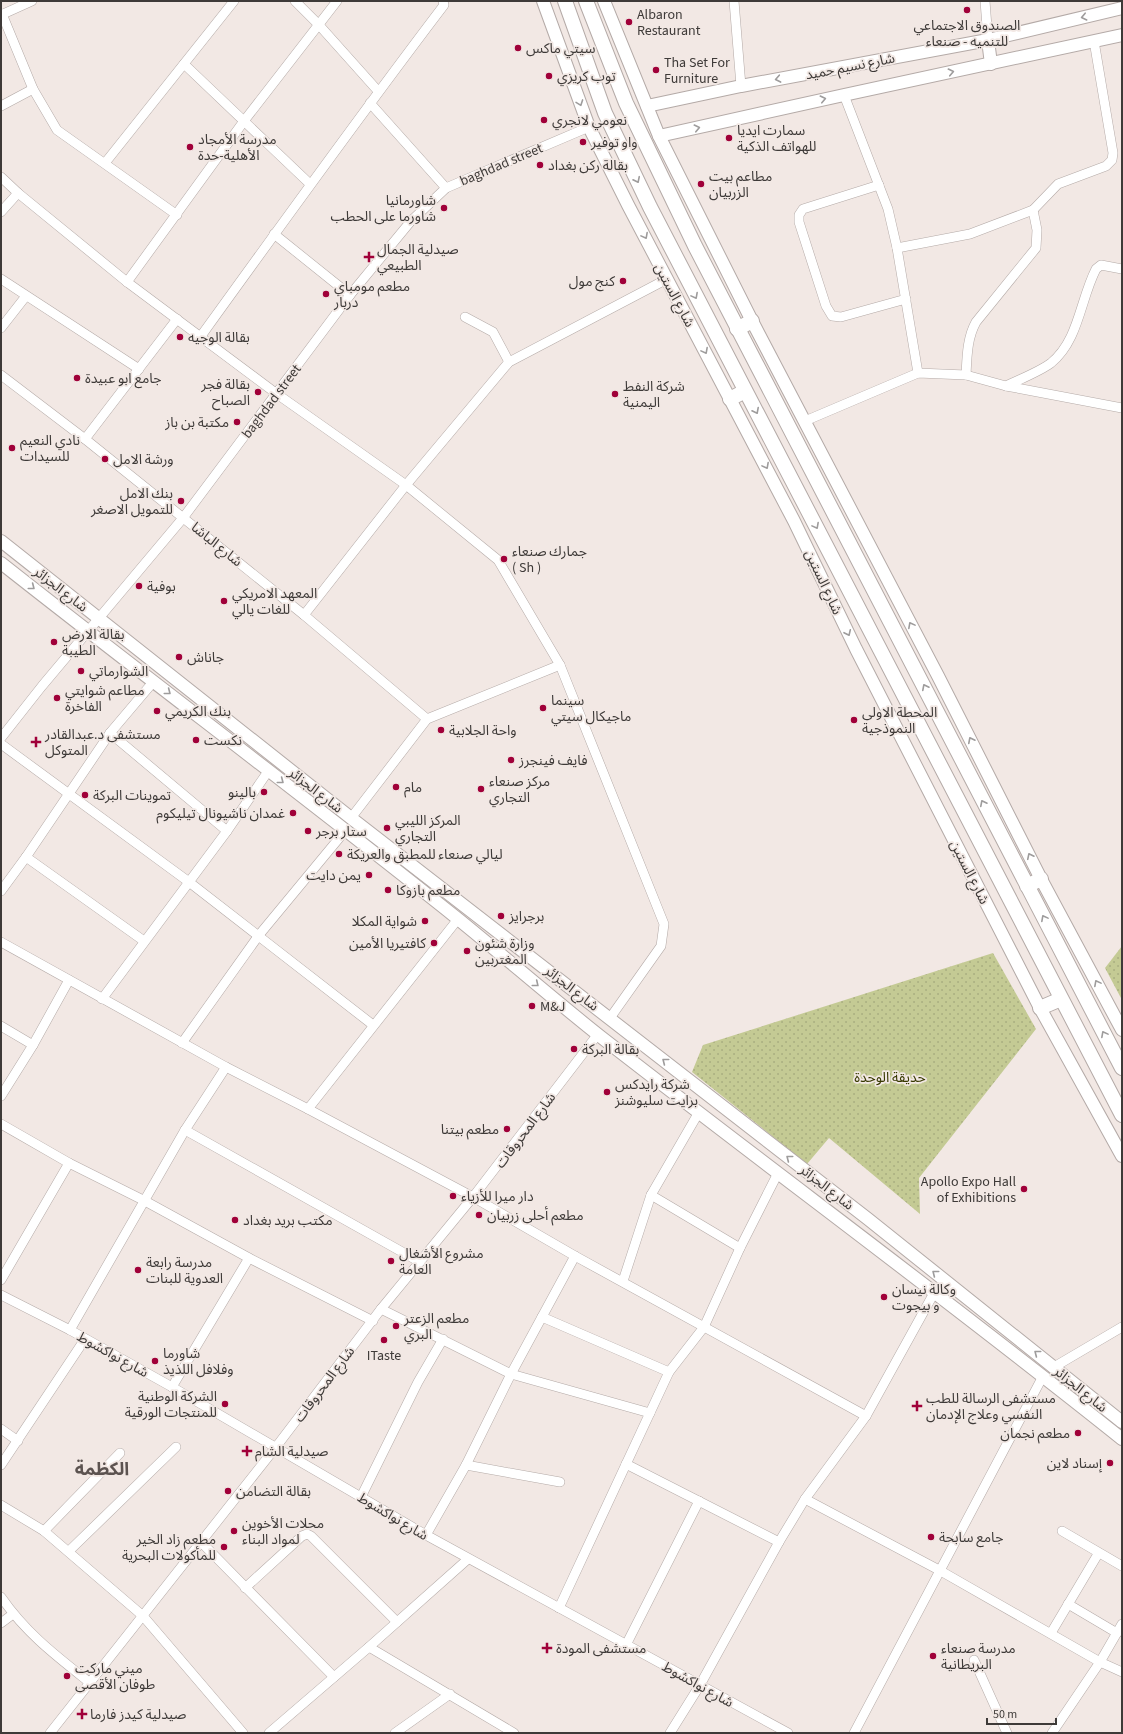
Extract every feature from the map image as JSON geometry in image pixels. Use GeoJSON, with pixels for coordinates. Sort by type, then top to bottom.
{"type":"FeatureCollection","features":[{"type":"Feature","properties":{"kind":"highway","name":"شارع الستين"},"geometry":{"type":"LineString","coordinates":[[565,1],[605,113],[678,262],[1122,1116]]}},
{"type":"Feature","properties":{"kind":"highway"},"geometry":{"type":"LineString","coordinates":[[586,1],[626,103],[737,329],[1122,1068]]}},
{"type":"Feature","properties":{"kind":"highway"},"geometry":{"type":"LineString","coordinates":[[737,329],[752,321]]}},
{"type":"Feature","properties":{"kind":"highway"},"geometry":{"type":"LineString","coordinates":[[730,398],[745,391]]}},
{"type":"Feature","properties":{"kind":"highway"},"geometry":{"type":"LineString","coordinates":[[952,787],[972,780]]}},
{"type":"Feature","properties":{"kind":"highway"},"geometry":{"type":"LineString","coordinates":[[1027,886],[1041,879]]}},
{"type":"Feature","properties":{"kind":"highway"},"geometry":{"type":"LineString","coordinates":[[1040,1008],[1060,999]]}},
{"type":"Feature","properties":{"kind":"main road","name":"شارع الستين"},"geometry":{"type":"LineString","coordinates":[[543,1],[589,127],[628,205],[794,520],[856,649],[1040,1008],[1122,1156]]}},
{"type":"Feature","properties":{"kind":"main road"},"geometry":{"type":"LineString","coordinates":[[604,1],[659,136],[752,321],[942,683],[1041,879],[1122,1030]]}},
{"type":"Feature","properties":{"kind":"main road","name":"شارع نسيم حميد"},"geometry":{"type":"LineString","coordinates":[[647,106],[741,86],[988,40],[1122,8]]}},
{"type":"Feature","properties":{"kind":"main road","name":"شارع نسيم حميد"},"geometry":{"type":"LineString","coordinates":[[659,136],[1122,36]]}},
{"type":"Feature","properties":{"kind":"main road"},"geometry":{"type":"LineString","coordinates":[[988,40],[991,64]]}},
{"type":"Feature","properties":{"kind":"main road","name":"شارع الجزائر"},"geometry":{"type":"LineString","coordinates":[[1,542],[351,818],[868,1219],[1122,1422]]}},
{"type":"Feature","properties":{"kind":"main road","name":"شارع الجزائر"},"geometry":{"type":"LineString","coordinates":[[1,563],[88,632],[269,770],[458,919],[598,1034],[1043,1376],[1122,1439]]}},
{"type":"Feature","properties":{"kind":"main road"},"geometry":{"type":"LineString","coordinates":[[345,831],[351,818]]}},
{"type":"Feature","properties":{"kind":"main road"},"geometry":{"type":"LineString","coordinates":[[598,1034],[610,1018]]}},
{"type":"Feature","properties":{"kind":"main road"},"geometry":{"type":"LineString","coordinates":[[857,1233],[868,1219]]}},
{"type":"Feature","properties":{"kind":"main road"},"geometry":{"type":"LineString","coordinates":[[1043,1376],[1054,1367]]}},
{"type":"Feature","properties":{"kind":"street"},"geometry":{"type":"LineString","coordinates":[[32,1],[2,15],[34,89],[57,130],[177,215]]}},
{"type":"Feature","properties":{"kind":"street"},"geometry":{"type":"LineString","coordinates":[[105,163],[234,1]]}},
{"type":"Feature","properties":{"kind":"street"},"geometry":{"type":"LineString","coordinates":[[295,1],[320,25],[378,91]]}},
{"type":"Feature","properties":{"kind":"street"},"geometry":{"type":"LineString","coordinates":[[127,282],[244,121],[320,25],[337,1]]}},
{"type":"Feature","properties":{"kind":"street"},"geometry":{"type":"LineString","coordinates":[[201,336],[378,91],[444,5],[443,1]]}},
{"type":"Feature","properties":{"kind":"street"},"geometry":{"type":"LineString","coordinates":[[734,1],[741,86]]}},
{"type":"Feature","properties":{"kind":"street"},"geometry":{"type":"LineString","coordinates":[[985,1],[988,40]]}},
{"type":"Feature","properties":{"kind":"street"},"geometry":{"type":"LineString","coordinates":[[897,248],[970,234],[1033,210],[1058,184],[1106,166],[1112,160],[1113,153],[1094,42]]}},
{"type":"Feature","properties":{"kind":"street"},"geometry":{"type":"LineString","coordinates":[[184,64],[310,184]]}},
{"type":"Feature","properties":{"kind":"street"},"geometry":{"type":"LineString","coordinates":[[1,106],[34,89]]}},
{"type":"Feature","properties":{"kind":"street"},"geometry":{"type":"LineString","coordinates":[[844,95],[888,209],[897,248],[918,373]]}},
{"type":"Feature","properties":{"kind":"street"},"geometry":{"type":"LineString","coordinates":[[370,103],[446,188]]}},
{"type":"Feature","properties":{"kind":"street","name":"baghdad street"},"geometry":{"type":"LineString","coordinates":[[1,738],[98,618],[183,518],[350,295],[411,221],[446,188],[589,127]]}},
{"type":"Feature","properties":{"kind":"street"},"geometry":{"type":"LineString","coordinates":[[1,177],[18,193],[127,282],[277,394],[406,485],[498,560],[560,665],[664,924],[661,946],[610,1018]]}},
{"type":"Feature","properties":{"kind":"street"},"geometry":{"type":"LineString","coordinates":[[879,185],[803,208],[799,215],[799,222],[826,306],[832,316],[841,317],[906,299]]}},
{"type":"Feature","properties":{"kind":"street"},"geometry":{"type":"LineString","coordinates":[[1,212],[18,193]]}},
{"type":"Feature","properties":{"kind":"street"},"geometry":{"type":"LineString","coordinates":[[966,375],[971,331],[976,322],[1036,248],[1038,230],[1033,210]]}},
{"type":"Feature","properties":{"kind":"street"},"geometry":{"type":"LineString","coordinates":[[274,234],[350,295]]}},
{"type":"Feature","properties":{"kind":"street"},"geometry":{"type":"LineString","coordinates":[[1006,386],[1050,364],[1064,349],[1073,333],[1096,269],[1102,265],[1122,269]]}},
{"type":"Feature","properties":{"kind":"street"},"geometry":{"type":"LineString","coordinates":[[1,279],[139,368]]}},
{"type":"Feature","properties":{"kind":"street"},"geometry":{"type":"LineString","coordinates":[[304,615],[406,485],[509,362],[667,279]]}},
{"type":"Feature","properties":{"kind":"street"},"geometry":{"type":"LineString","coordinates":[[1,328],[26,296]]}},
{"type":"Feature","properties":{"kind":"street"},"geometry":{"type":"LineString","coordinates":[[465,317],[493,332],[509,362]]}},
{"type":"Feature","properties":{"kind":"street"},"geometry":{"type":"LineString","coordinates":[[85,439],[177,319]]}},
{"type":"Feature","properties":{"kind":"street"},"geometry":{"type":"LineString","coordinates":[[805,421],[918,373],[966,375],[1006,386],[1122,408]]}},
{"type":"Feature","properties":{"kind":"street","name":"شارع الباشا"},"geometry":{"type":"LineString","coordinates":[[1,375],[85,439],[304,615],[427,719]]}},
{"type":"Feature","properties":{"kind":"street"},"geometry":{"type":"LineString","coordinates":[[351,818],[427,719],[560,665]]}},
{"type":"Feature","properties":{"kind":"street"},"geometry":{"type":"LineString","coordinates":[[1,891],[26,857],[110,733],[154,681]]}},
{"type":"Feature","properties":{"kind":"street"},"geometry":{"type":"LineString","coordinates":[[110,733],[227,831]]}},
{"type":"Feature","properties":{"kind":"street"},"geometry":{"type":"LineString","coordinates":[[1,744],[189,882],[373,1025]]}},
{"type":"Feature","properties":{"kind":"street"},"geometry":{"type":"LineString","coordinates":[[102,999],[227,831],[269,770]]}},
{"type":"Feature","properties":{"kind":"street"},"geometry":{"type":"LineString","coordinates":[[182,1043],[259,935],[345,831]]}},
{"type":"Feature","properties":{"kind":"street"},"geometry":{"type":"LineString","coordinates":[[26,857],[144,941]]}},
{"type":"Feature","properties":{"kind":"street"},"geometry":{"type":"LineString","coordinates":[[308,1109],[458,919]]}},
{"type":"Feature","properties":{"kind":"street"},"geometry":{"type":"LineString","coordinates":[[1,942],[226,1067],[473,1197],[575,1256],[866,1416]]}},
{"type":"Feature","properties":{"kind":"street"},"geometry":{"type":"LineString","coordinates":[[1,1096],[33,1045],[69,980]]}},
{"type":"Feature","properties":{"kind":"street"},"geometry":{"type":"LineString","coordinates":[[1,1026],[33,1045]]}},
{"type":"Feature","properties":{"kind":"street","name":"شارع المحروقات"},"geometry":{"type":"LineString","coordinates":[[50,1733],[276,1447],[381,1309],[473,1197],[598,1034]]}},
{"type":"Feature","properties":{"kind":"street"},"geometry":{"type":"LineString","coordinates":[[70,1330],[185,1130],[226,1067]]}},
{"type":"Feature","properties":{"kind":"street"},"geometry":{"type":"LineString","coordinates":[[622,1281],[651,1196],[699,1112]]}},
{"type":"Feature","properties":{"kind":"street"},"geometry":{"type":"LineString","coordinates":[[1,1124],[69,1163],[145,1201],[249,1258],[373,1321]]}},
{"type":"Feature","properties":{"kind":"street"},"geometry":{"type":"LineString","coordinates":[[185,1130],[420,1262]]}},
{"type":"Feature","properties":{"kind":"street"},"geometry":{"type":"LineString","coordinates":[[1,1280],[69,1163]]}},
{"type":"Feature","properties":{"kind":"street"},"geometry":{"type":"LineString","coordinates":[[559,1608],[669,1372],[704,1326],[740,1248],[778,1173]]}},
{"type":"Feature","properties":{"kind":"street"},"geometry":{"type":"LineString","coordinates":[[651,1196],[740,1248]]}},
{"type":"Feature","properties":{"kind":"street"},"geometry":{"type":"LineString","coordinates":[[426,1536],[466,1465],[511,1374],[575,1256]]}},
{"type":"Feature","properties":{"kind":"street"},"geometry":{"type":"LineString","coordinates":[[172,1387],[249,1258]]}},
{"type":"Feature","properties":{"kind":"street"},"geometry":{"type":"LineString","coordinates":[[670,1733],[700,1685],[779,1542],[805,1499],[866,1416],[934,1293]]}},
{"type":"Feature","properties":{"kind":"street","name":"شارع نواكشوط"},"geometry":{"type":"LineString","coordinates":[[1,1295],[70,1330],[172,1387],[426,1536],[788,1733]]}},
{"type":"Feature","properties":{"kind":"street"},"geometry":{"type":"LineString","coordinates":[[381,1309],[511,1374],[650,1413]]}},
{"type":"Feature","properties":{"kind":"street"},"geometry":{"type":"LineString","coordinates":[[542,1317],[669,1372]]}},
{"type":"Feature","properties":{"kind":"street"},"geometry":{"type":"LineString","coordinates":[[1054,1367],[1122,1327]]}},
{"type":"Feature","properties":{"kind":"street"},"geometry":{"type":"LineString","coordinates":[[1,1465],[85,1339]]}},
{"type":"Feature","properties":{"kind":"street"},"geometry":{"type":"LineString","coordinates":[[361,1497],[418,1382],[443,1339]]}},
{"type":"Feature","properties":{"kind":"street"},"geometry":{"type":"LineString","coordinates":[[854,1733],[1043,1376]]}},
{"type":"Feature","properties":{"kind":"street"},"geometry":{"type":"LineString","coordinates":[[1,1429],[18,1441]]}},
{"type":"Feature","properties":{"kind":"street"},"geometry":{"type":"LineString","coordinates":[[69,1551],[176,1447]]}},
{"type":"Feature","properties":{"kind":"street"},"geometry":{"type":"LineString","coordinates":[[44,1531],[120,1453]]}},
{"type":"Feature","properties":{"kind":"street"},"geometry":{"type":"LineString","coordinates":[[626,1464],[779,1542]]}},
{"type":"Feature","properties":{"kind":"street"},"geometry":{"type":"LineString","coordinates":[[466,1465],[560,1482]]}},
{"type":"Feature","properties":{"kind":"street"},"geometry":{"type":"LineString","coordinates":[[805,1499],[939,1570],[1100,1662],[1122,1672]]}},
{"type":"Feature","properties":{"kind":"street"},"geometry":{"type":"LineString","coordinates":[[626,1645],[699,1501]]}},
{"type":"Feature","properties":{"kind":"street"},"geometry":{"type":"LineString","coordinates":[[1,1505],[44,1531],[143,1616],[243,1733]]}},
{"type":"Feature","properties":{"kind":"street"},"geometry":{"type":"LineString","coordinates":[[1062,1531],[1098,1554],[1122,1566]]}},
{"type":"Feature","properties":{"kind":"street"},"geometry":{"type":"LineString","coordinates":[[245,1588],[302,1536],[307,1534],[312,1536],[397,1622]]}},
{"type":"Feature","properties":{"kind":"street"},"geometry":{"type":"LineString","coordinates":[[201,1542],[334,1677]]}},
{"type":"Feature","properties":{"kind":"street"},"geometry":{"type":"LineString","coordinates":[[1051,1633],[1098,1554]]}},
{"type":"Feature","properties":{"kind":"street"},"geometry":{"type":"LineString","coordinates":[[268,1733],[369,1647],[468,1559]]}},
{"type":"Feature","properties":{"kind":"street"},"geometry":{"type":"LineString","coordinates":[[1,1598],[12,1614],[40,1644],[89,1682]]}},
{"type":"Feature","properties":{"kind":"street"},"geometry":{"type":"LineString","coordinates":[[1068,1604],[1117,1633]]}},
{"type":"Feature","properties":{"kind":"street"},"geometry":{"type":"LineString","coordinates":[[1,1623],[12,1614]]}},
{"type":"Feature","properties":{"kind":"street"},"geometry":{"type":"LineString","coordinates":[[1052,1733],[1100,1662],[1122,1624]]}},
{"type":"Feature","properties":{"kind":"street"},"geometry":{"type":"LineString","coordinates":[[369,1647],[514,1733]]}},
{"type":"Feature","properties":{"kind":"street"},"geometry":{"type":"LineString","coordinates":[[974,1660],[1007,1733]]}},
{"type":"Feature","properties":{"kind":"street"},"geometry":{"type":"LineString","coordinates":[[395,1733],[450,1694]]}},
{"type":"Feature","properties":{"kind":"green space"},"geometry":{"type":"Polygon","coordinates":[[[1122,946],[1122,1000],[1105,968],[1122,946]]]}},
{"type":"Feature","properties":{"kind":"green space","name":"حديقة الوحدة"},"geometry":{"type":"Polygon","coordinates":[[[993,953],[1036,1029],[919,1178],[920,1214],[829,1138],[807,1164],[692,1072],[703,1045],[993,953]]]}},
{"type":"Feature","properties":{"kind":"place","name":"الصندوق الاجتماعي للتنميه - صنعاء"},"geometry":{"type":"Point","coordinates":[967,10]}},
{"type":"Feature","properties":{"kind":"place","name":"Albaron Restaurant"},"geometry":{"type":"Point","coordinates":[629,22]}},
{"type":"Feature","properties":{"kind":"place","name":"سيتي ماكس"},"geometry":{"type":"Point","coordinates":[518,48]}},
{"type":"Feature","properties":{"kind":"place","name":"Tha Set For Furniture"},"geometry":{"type":"Point","coordinates":[656,70]}},
{"type":"Feature","properties":{"kind":"place","name":"توب كريزي"},"geometry":{"type":"Point","coordinates":[549,76]}},
{"type":"Feature","properties":{"kind":"place","name":"نعومي لانجري"},"geometry":{"type":"Point","coordinates":[544,120]}},
{"type":"Feature","properties":{"kind":"place","name":"سمارت ايديا للهواتف الذكية"},"geometry":{"type":"Point","coordinates":[729,138]}},
{"type":"Feature","properties":{"kind":"place","name":"واو توفير"},"geometry":{"type":"Point","coordinates":[583,142]}},
{"type":"Feature","properties":{"kind":"place","name":"مدرسة الأمجاد الأهلية-حدة"},"geometry":{"type":"Point","coordinates":[190,147]}},
{"type":"Feature","properties":{"kind":"place","name":"بقالة ركن بغداد"},"geometry":{"type":"Point","coordinates":[540,165]}},
{"type":"Feature","properties":{"kind":"place","name":"مطاعم بيت الزربيان"},"geometry":{"type":"Point","coordinates":[701,184]}},
{"type":"Feature","properties":{"kind":"place","name":"شاورمانيا شاورما على الحطب"},"geometry":{"type":"Point","coordinates":[444,208]}},
{"type":"Feature","properties":{"kind":"place","name":"صيدلية الجمال الطبيعي"},"geometry":{"type":"Point","coordinates":[369,257]}},
{"type":"Feature","properties":{"kind":"place","name":"كنج مول"},"geometry":{"type":"Point","coordinates":[623,281]}},
{"type":"Feature","properties":{"kind":"place","name":"مطعم مومباي دربار"},"geometry":{"type":"Point","coordinates":[326,294]}},
{"type":"Feature","properties":{"kind":"place","name":"بقالة الوجيه"},"geometry":{"type":"Point","coordinates":[180,337]}},
{"type":"Feature","properties":{"kind":"place","name":"جامع ابو عبيدة"},"geometry":{"type":"Point","coordinates":[77,378]}},
{"type":"Feature","properties":{"kind":"place","name":"بقالة فجر الصباح"},"geometry":{"type":"Point","coordinates":[258,392]}},
{"type":"Feature","properties":{"kind":"place","name":"شركة النفط اليمنية"},"geometry":{"type":"Point","coordinates":[615,394]}},
{"type":"Feature","properties":{"kind":"place","name":"مكتبة بن باز"},"geometry":{"type":"Point","coordinates":[237,422]}},
{"type":"Feature","properties":{"kind":"place","name":"نادي النعيم للسيدات"},"geometry":{"type":"Point","coordinates":[12,448]}},
{"type":"Feature","properties":{"kind":"place","name":"ورشة الامل"},"geometry":{"type":"Point","coordinates":[105,459]}},
{"type":"Feature","properties":{"kind":"place","name":"بنك الامل للتمويل الاصغر"},"geometry":{"type":"Point","coordinates":[181,501]}},
{"type":"Feature","properties":{"kind":"place","name":"جمارك صنعاء ( Sh )"},"geometry":{"type":"Point","coordinates":[504,559]}},
{"type":"Feature","properties":{"kind":"place","name":"بوفية"},"geometry":{"type":"Point","coordinates":[139,586]}},
{"type":"Feature","properties":{"kind":"place","name":"المعهد الامريكي للغات يالي"},"geometry":{"type":"Point","coordinates":[224,601]}},
{"type":"Feature","properties":{"kind":"place","name":"بقالة الارض الطيبة"},"geometry":{"type":"Point","coordinates":[54,642]}},
{"type":"Feature","properties":{"kind":"place","name":"جاناش"},"geometry":{"type":"Point","coordinates":[179,657]}},
{"type":"Feature","properties":{"kind":"place","name":"الشوارماتي"},"geometry":{"type":"Point","coordinates":[81,671]}},
{"type":"Feature","properties":{"kind":"place","name":"مطاعم شوايتي الفاخرة"},"geometry":{"type":"Point","coordinates":[57,698]}},
{"type":"Feature","properties":{"kind":"place","name":"سينما ماجيكال سيتي"},"geometry":{"type":"Point","coordinates":[543,708]}},
{"type":"Feature","properties":{"kind":"place","name":"بنك الكريمي"},"geometry":{"type":"Point","coordinates":[157,711]}},
{"type":"Feature","properties":{"kind":"place","name":"المحطة الاولى النموذجية"},"geometry":{"type":"Point","coordinates":[854,720]}},
{"type":"Feature","properties":{"kind":"place","name":"واحة الجلابية"},"geometry":{"type":"Point","coordinates":[441,730]}},
{"type":"Feature","properties":{"kind":"place","name":"نكست"},"geometry":{"type":"Point","coordinates":[196,740]}},
{"type":"Feature","properties":{"kind":"place","name":"مستشفى د.عبدالقادر المتوكل"},"geometry":{"type":"Point","coordinates":[36,742]}},
{"type":"Feature","properties":{"kind":"place","name":"فايف فينجرز"},"geometry":{"type":"Point","coordinates":[511,760]}},
{"type":"Feature","properties":{"kind":"place","name":"مام"},"geometry":{"type":"Point","coordinates":[396,787]}},
{"type":"Feature","properties":{"kind":"place","name":"مركز صنعاء التجاري"},"geometry":{"type":"Point","coordinates":[481,789]}},
{"type":"Feature","properties":{"kind":"place","name":"بالينو"},"geometry":{"type":"Point","coordinates":[264,792]}},
{"type":"Feature","properties":{"kind":"place","name":"تموينات البركة"},"geometry":{"type":"Point","coordinates":[85,795]}},
{"type":"Feature","properties":{"kind":"place","name":"غمدان ناشيونال تيليكوم"},"geometry":{"type":"Point","coordinates":[293,813]}},
{"type":"Feature","properties":{"kind":"place","name":"المركز الليبي التجاري"},"geometry":{"type":"Point","coordinates":[387,828]}},
{"type":"Feature","properties":{"kind":"place","name":"ستار برجر"},"geometry":{"type":"Point","coordinates":[308,831]}},
{"type":"Feature","properties":{"kind":"place","name":"ليالي صنعاء للمطبق والعريكة"},"geometry":{"type":"Point","coordinates":[339,854]}},
{"type":"Feature","properties":{"kind":"place","name":"يمن دايت"},"geometry":{"type":"Point","coordinates":[369,875]}},
{"type":"Feature","properties":{"kind":"place","name":"مطعم بازوكا"},"geometry":{"type":"Point","coordinates":[388,890]}},
{"type":"Feature","properties":{"kind":"place","name":"برجرايز"},"geometry":{"type":"Point","coordinates":[501,916]}},
{"type":"Feature","properties":{"kind":"place","name":"شواية المكلا"},"geometry":{"type":"Point","coordinates":[425,921]}},
{"type":"Feature","properties":{"kind":"place","name":"كافتيريا الأمين"},"geometry":{"type":"Point","coordinates":[434,943]}},
{"type":"Feature","properties":{"kind":"place","name":"وزارة شئون المغتربين"},"geometry":{"type":"Point","coordinates":[467,951]}},
{"type":"Feature","properties":{"kind":"place","name":"M&J"},"geometry":{"type":"Point","coordinates":[532,1006]}},
{"type":"Feature","properties":{"kind":"place","name":"بقالة البركة"},"geometry":{"type":"Point","coordinates":[574,1049]}},
{"type":"Feature","properties":{"kind":"place","name":"شركة رايدكس برايت سليوشنز"},"geometry":{"type":"Point","coordinates":[607,1092]}},
{"type":"Feature","properties":{"kind":"place","name":"مطعم بيتنا"},"geometry":{"type":"Point","coordinates":[507,1129]}},
{"type":"Feature","properties":{"kind":"place","name":"Apollo Expo Hall of Exhibitions"},"geometry":{"type":"Point","coordinates":[1024,1189]}},
{"type":"Feature","properties":{"kind":"place","name":"دار ميرا للأزياء"},"geometry":{"type":"Point","coordinates":[453,1196]}},
{"type":"Feature","properties":{"kind":"place","name":"مطعم أحلى زربيان"},"geometry":{"type":"Point","coordinates":[479,1215]}},
{"type":"Feature","properties":{"kind":"place","name":"مكتب بريد بغداد"},"geometry":{"type":"Point","coordinates":[235,1220]}},
{"type":"Feature","properties":{"kind":"place","name":"مشروع الأشغال العامة"},"geometry":{"type":"Point","coordinates":[391,1261]}},
{"type":"Feature","properties":{"kind":"place","name":"مدرسة رابعة العدوية للبنات"},"geometry":{"type":"Point","coordinates":[138,1270]}},
{"type":"Feature","properties":{"kind":"place","name":"وكالة نيسان و بيجوت"},"geometry":{"type":"Point","coordinates":[884,1297]}},
{"type":"Feature","properties":{"kind":"place","name":"مطعم الزعتر البري"},"geometry":{"type":"Point","coordinates":[396,1326]}},
{"type":"Feature","properties":{"kind":"place","name":"ITaste"},"geometry":{"type":"Point","coordinates":[384,1340]}},
{"type":"Feature","properties":{"kind":"place","name":"شاورما وفلافل اللذيذ"},"geometry":{"type":"Point","coordinates":[155,1361]}},
{"type":"Feature","properties":{"kind":"place","name":"الشركة الوطنية للمنتجات الورقية"},"geometry":{"type":"Point","coordinates":[225,1404]}},
{"type":"Feature","properties":{"kind":"place","name":"مستشفى الرسالة للطب النفسي وعلاج الإدمان"},"geometry":{"type":"Point","coordinates":[917,1406]}},
{"type":"Feature","properties":{"kind":"place","name":"مطعم نجمان"},"geometry":{"type":"Point","coordinates":[1078,1433]}},
{"type":"Feature","properties":{"kind":"place","name":"صيدلية الشام"},"geometry":{"type":"Point","coordinates":[247,1451]}},
{"type":"Feature","properties":{"kind":"place","name":"إسناد لاين"},"geometry":{"type":"Point","coordinates":[1110,1463]}},
{"type":"Feature","properties":{"kind":"place","name":"بقالة التضامن"},"geometry":{"type":"Point","coordinates":[228,1491]}},
{"type":"Feature","properties":{"kind":"place","name":"محلات الأخوين لمواد البناء"},"geometry":{"type":"Point","coordinates":[234,1531]}},
{"type":"Feature","properties":{"kind":"place","name":"جامع سابحة"},"geometry":{"type":"Point","coordinates":[931,1537]}},
{"type":"Feature","properties":{"kind":"place","name":"مطعم زاد الخير للمأكولات البحرية"},"geometry":{"type":"Point","coordinates":[224,1547]}},
{"type":"Feature","properties":{"kind":"place","name":"مستشفى المودة"},"geometry":{"type":"Point","coordinates":[547,1648]}},
{"type":"Feature","properties":{"kind":"place","name":"مدرسة صنعاء البريطانية"},"geometry":{"type":"Point","coordinates":[933,1656]}},
{"type":"Feature","properties":{"kind":"place","name":"ميني ماركت طوفان الأقصى"},"geometry":{"type":"Point","coordinates":[67,1676]}},
{"type":"Feature","properties":{"kind":"place","name":"صيدلية كيدز فارما"},"geometry":{"type":"Point","coordinates":[82,1714]}},
{"type":"Feature","properties":{"kind":"district","name":"الكظمة"},"geometry":{"type":"Point","coordinates":[102,1469]}}]}
